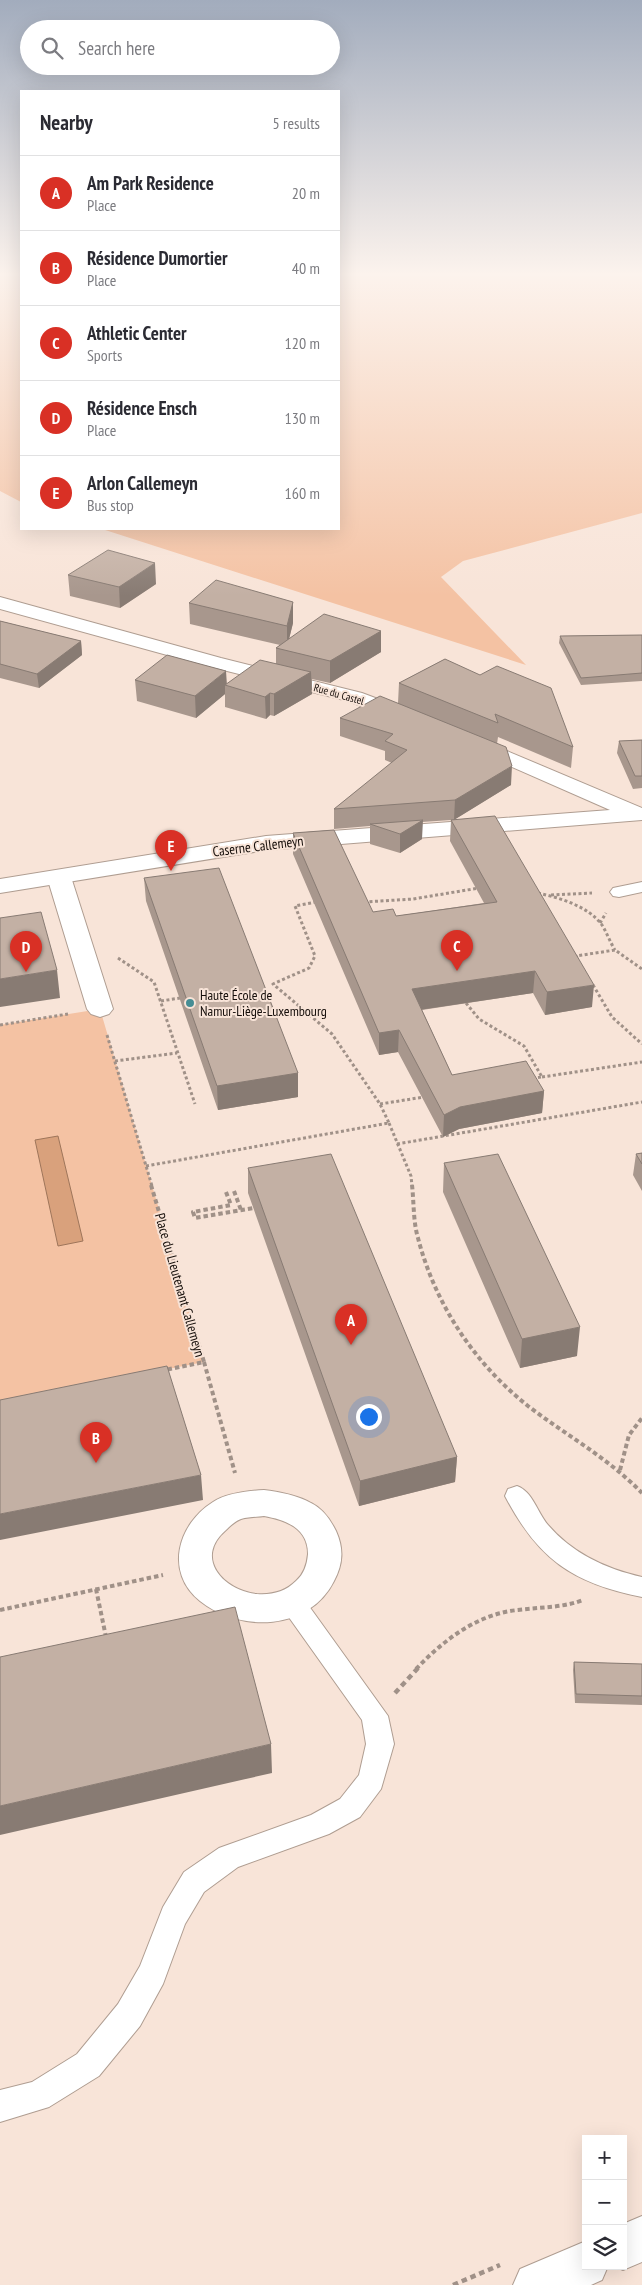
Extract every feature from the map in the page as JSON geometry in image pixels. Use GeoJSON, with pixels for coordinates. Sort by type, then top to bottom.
{"type":"FeatureCollection","features":[{"type":"Feature","properties":{"kind":"street","name":"Rue du Castel"},"geometry":{"type":"LineString","coordinates":[[0,603],[120,637],[355,697],[418,720]]}},
{"type":"Feature","properties":{"kind":"street"},"geometry":{"type":"LineString","coordinates":[[455,736],[640,815]]}},
{"type":"Feature","properties":{"kind":"street","name":"Caserne Callemeyn"},"geometry":{"type":"LineString","coordinates":[[0,886],[266,844],[640,815]]}},
{"type":"Feature","properties":{"kind":"street"},"geometry":{"type":"LineString","coordinates":[[59,877],[100,1009]]}},
{"type":"Feature","properties":{"kind":"street"},"geometry":{"type":"LineString","coordinates":[[264,1503],[278,1505],[302,1514],[316,1526],[324,1542],[326,1559],[321,1576],[309,1591],[292,1602],[272,1608],[252,1609],[233,1605],[216,1596],[203,1584],[196,1568],[195,1552],[200,1536],[210,1522],[225,1512],[244,1505],[264,1503]]}},
{"type":"Feature","properties":{"kind":"street"},"geometry":{"type":"LineString","coordinates":[[627,2245],[642,2239]]}},
{"type":"Feature","properties":{"kind":"street"},"geometry":{"type":"LineString","coordinates":[[536,2285],[582,2266]]}},
{"type":"Feature","properties":{"kind":"lane"},"geometry":{"type":"LineString","coordinates":[[619,892],[642,887]]}},
{"type":"Feature","properties":{"kind":"lane"},"geometry":{"type":"LineString","coordinates":[[517,1496],[540,1533],[575,1563],[630,1585]]}},
{"type":"Feature","properties":{"kind":"lane"},"geometry":{"type":"LineString","coordinates":[[0,2106],[38,2096],[88,2065],[129,2015],[152,1974],[172,1917],[194,1882],[230,1857],[319,1825],[350,1808],[370,1780],[380,1744],[375,1716],[292,1602]]}},
{"type":"Feature","properties":{"kind":"path"},"geometry":{"type":"LineString","coordinates":[[361,902],[413,900],[488,888]]}},
{"type":"Feature","properties":{"kind":"path"},"geometry":{"type":"LineString","coordinates":[[532,892],[549,895],[579,908],[600,923],[615,950],[642,969]]}},
{"type":"Feature","properties":{"kind":"path"},"geometry":{"type":"LineString","coordinates":[[325,902],[295,906],[315,956],[310,968],[273,984],[332,1034],[380,1104],[411,1176],[417,1236],[436,1293],[477,1358],[527,1405],[620,1470],[642,1493]]}},
{"type":"Feature","properties":{"kind":"path"},"geometry":{"type":"LineString","coordinates":[[580,964],[576,956],[615,950]]}},
{"type":"Feature","properties":{"kind":"path"},"geometry":{"type":"LineString","coordinates":[[590,979],[612,1017],[642,1044]]}},
{"type":"Feature","properties":{"kind":"path"},"geometry":{"type":"LineString","coordinates":[[154,982],[195,1104]]}},
{"type":"Feature","properties":{"kind":"path"},"geometry":{"type":"LineString","coordinates":[[161,1001],[180,998]]}},
{"type":"Feature","properties":{"kind":"path"},"geometry":{"type":"LineString","coordinates":[[466,1003],[473,1016],[488,1026],[509,1035],[526,1048],[542,1076]]}},
{"type":"Feature","properties":{"kind":"path"},"geometry":{"type":"LineString","coordinates":[[0,1025],[100,1009]]}},
{"type":"Feature","properties":{"kind":"path","name":"Place du Lieutenant Callemeyn"},"geometry":{"type":"LineString","coordinates":[[100,1009],[204,1362],[155,1372]]}},
{"type":"Feature","properties":{"kind":"path"},"geometry":{"type":"LineString","coordinates":[[115,1061],[177,1053]]}},
{"type":"Feature","properties":{"kind":"path"},"geometry":{"type":"LineString","coordinates":[[533,1078],[642,1062]]}},
{"type":"Feature","properties":{"kind":"path"},"geometry":{"type":"LineString","coordinates":[[380,1104],[428,1096]]}},
{"type":"Feature","properties":{"kind":"path"},"geometry":{"type":"LineString","coordinates":[[397,1144],[642,1102]]}},
{"type":"Feature","properties":{"kind":"path"},"geometry":{"type":"LineString","coordinates":[[146,1166],[389,1123]]}},
{"type":"Feature","properties":{"kind":"path"},"geometry":{"type":"LineString","coordinates":[[234,1191],[241,1210]]}},
{"type":"Feature","properties":{"kind":"path"},"geometry":{"type":"LineString","coordinates":[[226,1192],[231,1205],[193,1212],[195,1218],[254,1208]]}},
{"type":"Feature","properties":{"kind":"path"},"geometry":{"type":"LineString","coordinates":[[204,1362],[244,1505]]}},
{"type":"Feature","properties":{"kind":"path"},"geometry":{"type":"LineString","coordinates":[[620,1470],[626,1444],[638,1421],[642,1418]]}},
{"type":"Feature","properties":{"kind":"path"},"geometry":{"type":"LineString","coordinates":[[0,1610],[196,1568]]}},
{"type":"Feature","properties":{"kind":"path"},"geometry":{"type":"LineString","coordinates":[[375,1716],[422,1661],[452,1635],[481,1621],[513,1610],[571,1606],[630,1585]]}},
{"type":"Feature","properties":{"kind":"path"},"geometry":{"type":"LineString","coordinates":[[96,1589],[107,1644]]}},
{"type":"Feature","properties":{"kind":"shaded area"},"geometry":{"type":"Polygon","coordinates":[[[0,383],[20,383],[20,501],[0,491],[0,383]]]}},
{"type":"Feature","properties":{"kind":"shaded area"},"geometry":{"type":"Polygon","coordinates":[[[340,383],[642,383],[642,513],[463,561],[441,577],[526,665],[105,530],[340,530],[340,383]]]}},
{"type":"Feature","properties":{"kind":"shaded area"},"geometry":{"type":"Polygon","coordinates":[[[100,1009],[204,1362],[0,1402],[0,1025],[100,1009]]]}},
{"type":"Feature","properties":{"kind":"shaded area"},"geometry":{"type":"Polygon","coordinates":[[[58,1136],[83,1241],[58,1246],[35,1140],[58,1136]]]}},
{"type":"Feature","properties":{"kind":"building"},"geometry":{"type":"Polygon","coordinates":[[[108,550],[155,563],[119,587],[68,575],[108,550]]]}},
{"type":"Feature","properties":{"kind":"building"},"geometry":{"type":"Polygon","coordinates":[[[216,580],[293,602],[287,626],[189,603],[216,580]]]}},
{"type":"Feature","properties":{"kind":"building"},"geometry":{"type":"Polygon","coordinates":[[[324,614],[381,631],[330,661],[276,648],[324,614]]]}},
{"type":"Feature","properties":{"kind":"building"},"geometry":{"type":"Polygon","coordinates":[[[0,621],[81,641],[37,674],[0,664],[0,621]]]}},
{"type":"Feature","properties":{"kind":"building"},"geometry":{"type":"Polygon","coordinates":[[[642,635],[642,673],[581,678],[560,636],[642,635]]]}},
{"type":"Feature","properties":{"kind":"building"},"geometry":{"type":"Polygon","coordinates":[[[167,655],[226,671],[195,696],[135,680],[167,655]]]}},
{"type":"Feature","properties":{"kind":"building"},"geometry":{"type":"Polygon","coordinates":[[[445,659],[480,675],[497,666],[551,688],[573,747],[495,714],[498,723],[399,683],[445,659]]]}},
{"type":"Feature","properties":{"kind":"building"},"geometry":{"type":"Polygon","coordinates":[[[260,660],[311,672],[274,694],[270,693],[265,697],[225,685],[260,660]]]}},
{"type":"Feature","properties":{"kind":"building"},"geometry":{"type":"Polygon","coordinates":[[[380,696],[506,747],[512,766],[455,800],[334,809],[407,750],[385,741],[393,734],[340,718],[380,696]]]}},
{"type":"Feature","properties":{"kind":"building"},"geometry":{"type":"Polygon","coordinates":[[[642,740],[642,776],[635,776],[619,741],[642,740]]]}},
{"type":"Feature","properties":{"kind":"building"},"geometry":{"type":"Polygon","coordinates":[[[495,816],[594,985],[547,992],[535,971],[412,989],[452,1075],[526,1061],[544,1091],[460,1107],[444,1115],[399,1030],[379,1033],[293,833],[334,830],[373,912],[393,909],[396,916],[497,902],[451,820],[495,816]]]}},
{"type":"Feature","properties":{"kind":"building"},"geometry":{"type":"Polygon","coordinates":[[[423,820],[400,834],[370,824],[423,820]]]}},
{"type":"Feature","properties":{"kind":"building"},"geometry":{"type":"Polygon","coordinates":[[[219,868],[298,1073],[217,1086],[144,878],[219,868]]]}},
{"type":"Feature","properties":{"kind":"building"},"geometry":{"type":"Polygon","coordinates":[[[41,912],[57,970],[0,979],[0,918],[41,912]]]}},
{"type":"Feature","properties":{"kind":"building"},"geometry":{"type":"Polygon","coordinates":[[[642,1153],[642,1164],[636,1154],[642,1153]]]}},
{"type":"Feature","properties":{"kind":"building"},"geometry":{"type":"Polygon","coordinates":[[[331,1154],[457,1457],[360,1481],[248,1168],[331,1154]]]}},
{"type":"Feature","properties":{"kind":"building"},"geometry":{"type":"Polygon","coordinates":[[[498,1154],[580,1327],[522,1339],[444,1163],[498,1154]]]}},
{"type":"Feature","properties":{"kind":"building"},"geometry":{"type":"Polygon","coordinates":[[[167,1366],[201,1475],[0,1514],[0,1400],[167,1366]]]}},
{"type":"Feature","properties":{"kind":"building"},"geometry":{"type":"Polygon","coordinates":[[[235,1607],[271,1744],[0,1806],[0,1657],[235,1607]]]}},
{"type":"Feature","properties":{"kind":"building"},"geometry":{"type":"Polygon","coordinates":[[[574,1662],[642,1664],[642,1696],[576,1694],[574,1662]]]}},
{"type":"Feature","properties":{"kind":"place","name":"Arlon Callemeyn"},"geometry":{"type":"Point","coordinates":[171,871]}},
{"type":"Feature","properties":{"kind":"place","name":"Athletic Center"},"geometry":{"type":"Point","coordinates":[457,971]}},
{"type":"Feature","properties":{"kind":"place","name":"Résidence Ensch"},"geometry":{"type":"Point","coordinates":[26,972]}},
{"type":"Feature","properties":{"kind":"place","name":"Haute École de Namur-Liège-Luxembourg"},"geometry":{"type":"Point","coordinates":[190,1003]}},
{"type":"Feature","properties":{"kind":"place","name":"Am Park Residence"},"geometry":{"type":"Point","coordinates":[351,1345]}},
{"type":"Feature","properties":{"kind":"place","name":"Résidence Dumortier"},"geometry":{"type":"Point","coordinates":[96,1463]}}]}
